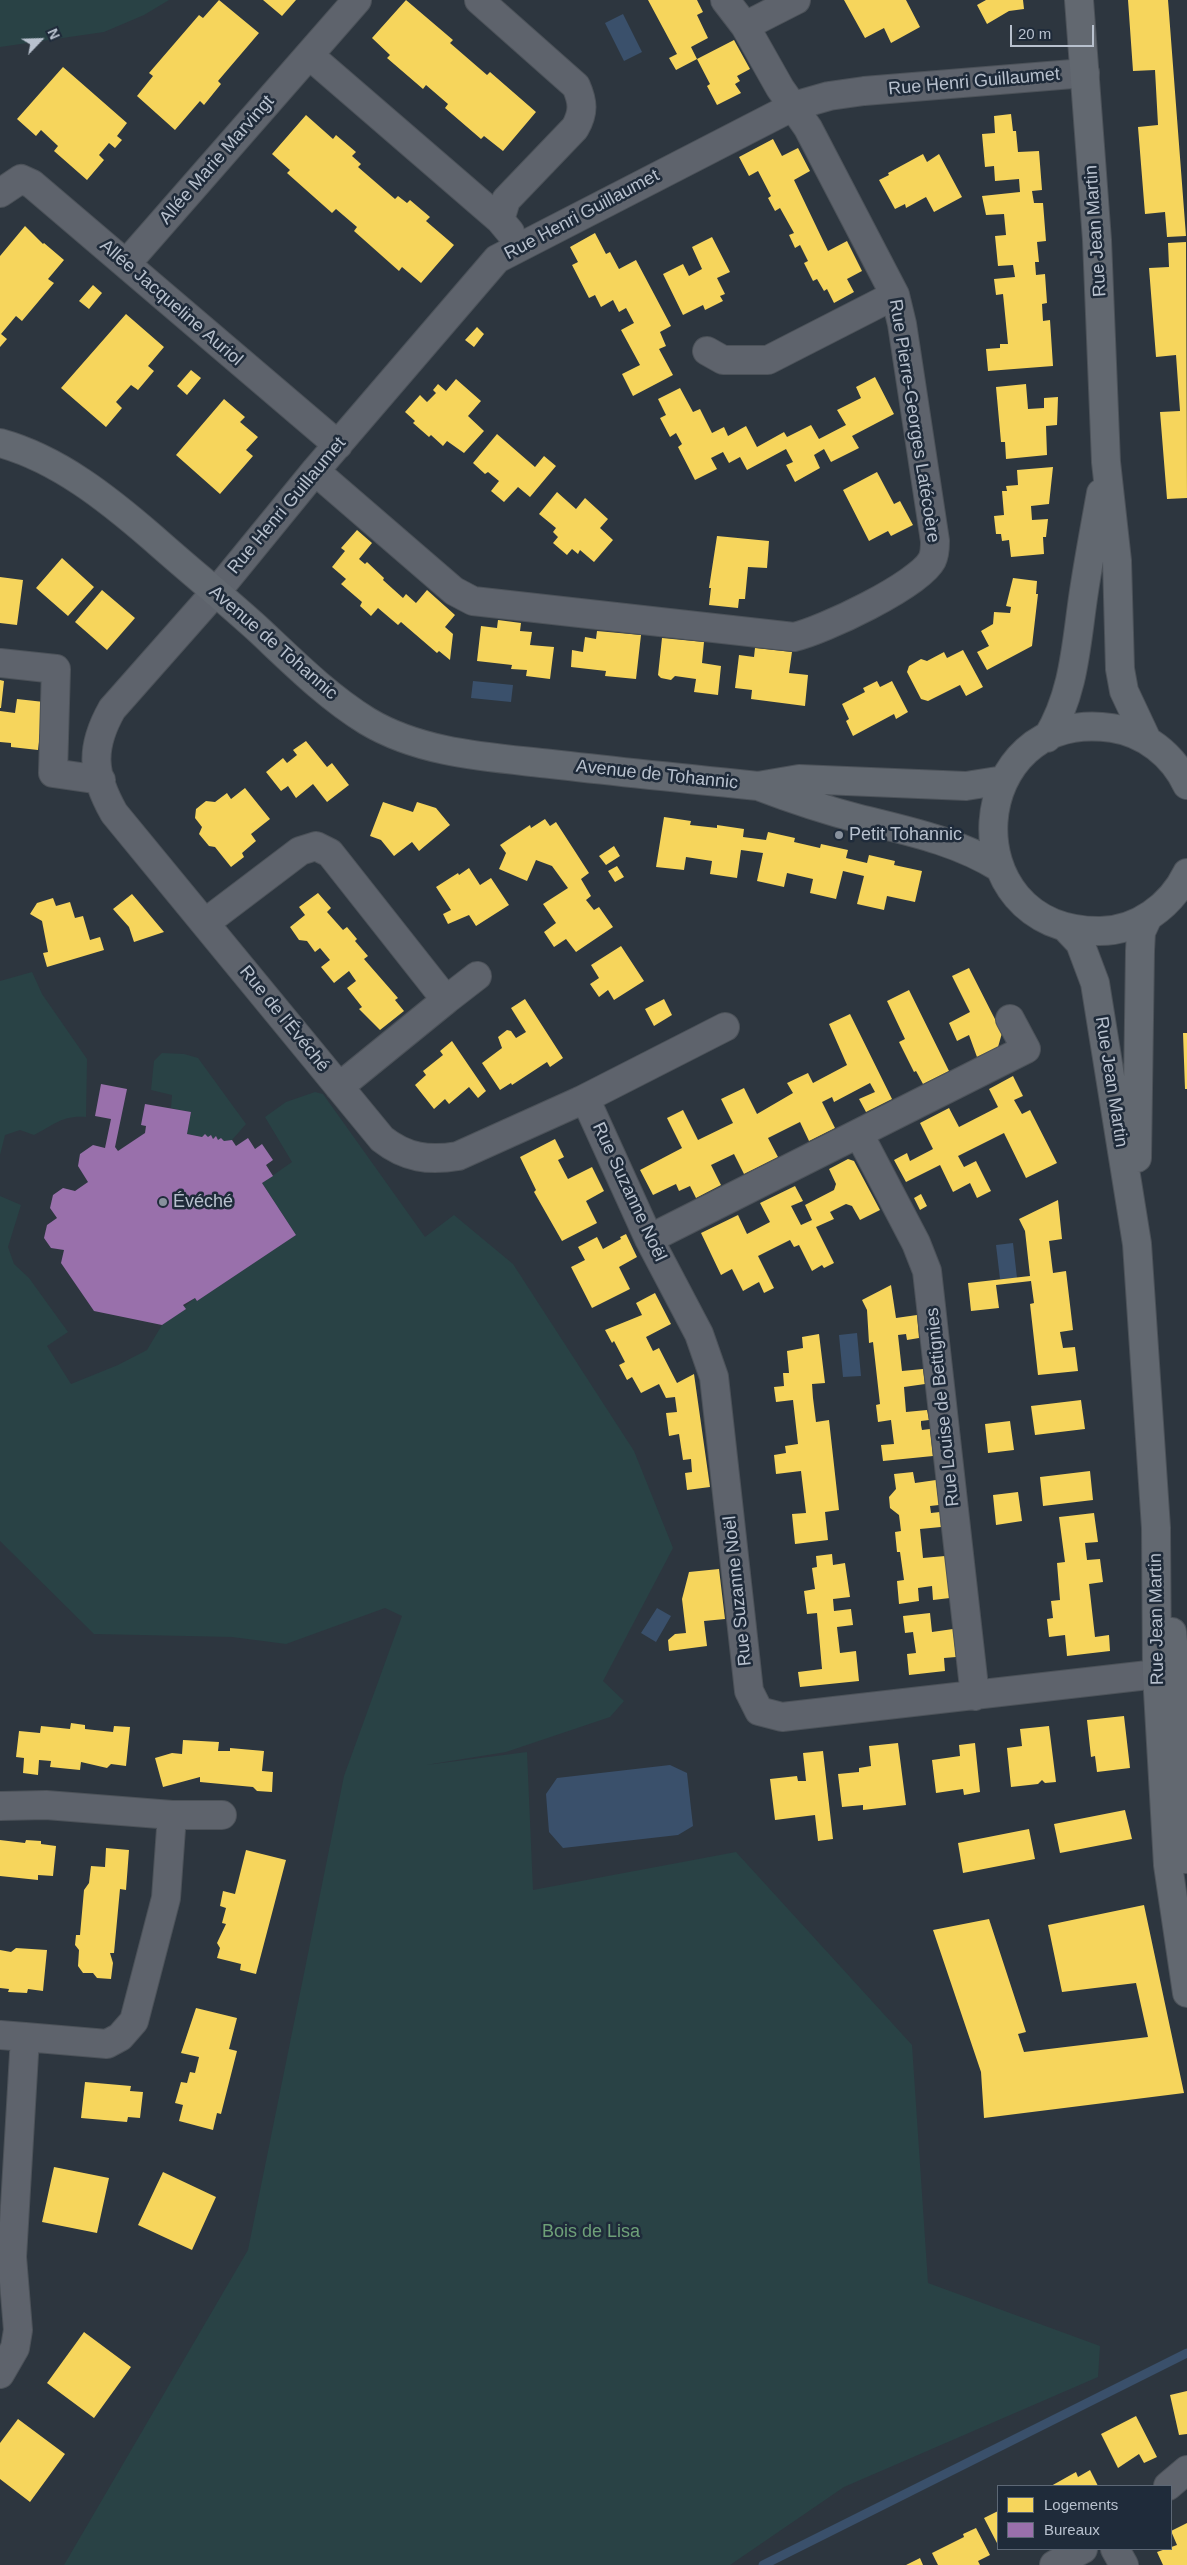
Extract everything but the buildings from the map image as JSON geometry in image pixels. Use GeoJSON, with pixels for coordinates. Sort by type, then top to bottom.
{"type":"FeatureCollection","features":[{"type":"Feature","properties":{"kind":"main road","name":"Rue Jean Martin"},"geometry":{"type":"LineString","coordinates":[[1079,0],[1086,73],[1097,240],[1106,462],[1117,561],[1120,669],[1124,691],[1147,740]]}},
{"type":"Feature","properties":{"kind":"main road","name":"Avenue de Tohannic"},"geometry":{"type":"LineString","coordinates":[[0,443],[42,459],[97,493],[123,512],[332,697],[369,722],[400,737],[470,754],[758,786],[828,810],[934,837],[984,858],[1000,868]]}},
{"type":"Feature","properties":{"kind":"main road","name":"Rue Jean Martin"},"geometry":{"type":"LineString","coordinates":[[1047,738],[1066,700],[1074,670],[1084,591],[1106,462]]}},
{"type":"Feature","properties":{"kind":"main road"},"geometry":{"type":"LineString","coordinates":[[1185,879],[1161,908],[1148,917],[1128,926],[1108,931],[1086,931],[1065,927],[1044,918],[1026,905],[1011,888],[1000,868],[994,846],[992,824],[996,801],[1004,780],[1025,754],[1047,738],[1071,729],[1097,726],[1122,730],[1147,740],[1166,755],[1182,774],[1187,785]]}},
{"type":"Feature","properties":{"kind":"main road","name":"Avenue de Tohannic"},"geometry":{"type":"LineString","coordinates":[[758,786],[799,780],[966,786],[1004,780]]}},
{"type":"Feature","properties":{"kind":"main road","name":"Rue Jean Martin"},"geometry":{"type":"LineString","coordinates":[[1148,917],[1141,932],[1140,951],[1137,1244],[1156,1528],[1157,1674],[1168,1865],[1187,1993]]}},
{"type":"Feature","properties":{"kind":"main road","name":"Rue Jean Martin"},"geometry":{"type":"LineString","coordinates":[[1065,927],[1080,943],[1094,984],[1137,1244]]}},
{"type":"Feature","properties":{"kind":"main road"},"geometry":{"type":"LineString","coordinates":[[1156,1528],[1171,1620],[1182,1724],[1187,1872]]}},
{"type":"Feature","properties":{"kind":"street","name":"Allée Marie Marvingt"},"geometry":{"type":"LineString","coordinates":[[126,264],[357,0]]}},
{"type":"Feature","properties":{"kind":"street"},"geometry":{"type":"LineString","coordinates":[[479,0],[576,86],[583,101],[582,116],[575,128],[506,200],[500,220]]}},
{"type":"Feature","properties":{"kind":"street","name":"Rue Pierre-Georges Latécoère"},"geometry":{"type":"LineString","coordinates":[[315,471],[454,591],[473,601],[794,637],[810,634],[915,578],[932,561],[935,541],[902,324],[895,295],[808,128],[780,88],[745,26],[725,0]]}},
{"type":"Feature","properties":{"kind":"street"},"geometry":{"type":"LineString","coordinates":[[745,26],[796,0]]}},
{"type":"Feature","properties":{"kind":"street"},"geometry":{"type":"LineString","coordinates":[[309,55],[500,220],[522,247]]}},
{"type":"Feature","properties":{"kind":"street","name":"Rue Henri Guillaumet"},"geometry":{"type":"LineString","coordinates":[[215,592],[315,471],[497,259],[794,106],[829,96],[864,91],[1086,73]]}},
{"type":"Feature","properties":{"kind":"street","name":"Allée Jacqueline Auriol"},"geometry":{"type":"LineString","coordinates":[[0,193],[21,179],[32,184],[338,445]]}},
{"type":"Feature","properties":{"kind":"street"},"geometry":{"type":"LineString","coordinates":[[707,351],[722,360],[768,360],[895,295]]}},
{"type":"Feature","properties":{"kind":"street","name":"Rue de l'Évéché"},"geometry":{"type":"LineString","coordinates":[[215,592],[112,709],[100,729],[95,751],[101,780],[114,813],[382,1139],[394,1149],[409,1156],[424,1159],[458,1156],[580,1101],[725,1027]]}},
{"type":"Feature","properties":{"kind":"street"},"geometry":{"type":"LineString","coordinates":[[0,663],[56,669],[53,773],[101,780]]}},
{"type":"Feature","properties":{"kind":"street"},"geometry":{"type":"LineString","coordinates":[[205,923],[300,851],[316,846],[330,853],[446,1000]]}},
{"type":"Feature","properties":{"kind":"street"},"geometry":{"type":"LineString","coordinates":[[339,1087],[477,976]]}},
{"type":"Feature","properties":{"kind":"street"},"geometry":{"type":"LineString","coordinates":[[649,1239],[1026,1049],[1010,1019]]}},
{"type":"Feature","properties":{"kind":"street","name":"Rue Suzanne Noël"},"geometry":{"type":"LineString","coordinates":[[580,1101],[590,1109],[649,1239],[699,1334],[714,1377],[749,1691],[759,1711],[782,1717],[1157,1674]]}},
{"type":"Feature","properties":{"kind":"street","name":"Rue Louise de Bettignies"},"geometry":{"type":"LineString","coordinates":[[859,1134],[916,1243],[927,1271],[975,1696]]}},
{"type":"Feature","properties":{"kind":"street"},"geometry":{"type":"LineString","coordinates":[[0,1806],[46,1805],[172,1815],[222,1816]]}},
{"type":"Feature","properties":{"kind":"street"},"geometry":{"type":"LineString","coordinates":[[0,2374],[15,2348],[18,2330],[12,2257],[12,2036],[107,2044],[120,2037],[134,2021],[166,1898],[172,1815]]}},
{"type":"Feature","properties":{"kind":"street"},"geometry":{"type":"LineString","coordinates":[[1169,2485],[1187,2470]]}},
{"type":"Feature","properties":{"kind":"street"},"geometry":{"type":"LineString","coordinates":[[1054,2565],[1081,2550]]}},
{"type":"Feature","properties":{"kind":"street"},"geometry":{"type":"LineString","coordinates":[[1116,2550],[1124,2565]]}},
{"type":"Feature","properties":{"kind":"green space"},"geometry":{"type":"Polygon","coordinates":[[[0,0],[169,0],[144,15],[104,32],[0,47],[0,0]]]}},
{"type":"Feature","properties":{"kind":"green space"},"geometry":{"type":"Polygon","coordinates":[[[32,972],[42,994],[87,1059],[86,1117],[64,1119],[34,1135],[20,1130],[5,1135],[0,1155],[0,981],[32,972]]]}},
{"type":"Feature","properties":{"kind":"green space"},"geometry":{"type":"Polygon","coordinates":[[[162,1053],[184,1054],[198,1058],[246,1124],[232,1140],[224,1141],[221,1138],[218,1140],[216,1136],[213,1139],[211,1136],[205,1135],[202,1137],[187,1134],[191,1112],[171,1108],[172,1095],[151,1090],[154,1061],[162,1053]]]}},
{"type":"Feature","properties":{"kind":"green space","name":"Bois de Lisa"},"geometry":{"type":"Polygon","coordinates":[[[315,1092],[323,1094],[425,1237],[454,1215],[513,1264],[634,1451],[673,1548],[603,1681],[624,1701],[610,1717],[506,1752],[426,1765],[527,1752],[533,1890],[736,1852],[912,2045],[928,2283],[1100,2346],[1098,2377],[844,2487],[730,2565],[64,2565],[248,2250],[344,1776],[402,1616],[385,1608],[286,1644],[232,1637],[94,1634],[0,1541],[0,1196],[21,1205],[8,1247],[14,1264],[29,1278],[68,1332],[47,1346],[71,1384],[118,1365],[147,1350],[162,1325],[195,1298],[197,1301],[296,1235],[262,1183],[292,1162],[265,1117],[286,1102],[315,1092]]]}},
{"type":"Feature","properties":{"kind":"water"},"geometry":{"type":"Polygon","coordinates":[[[623,14],[642,52],[624,61],[605,23],[623,14]]]}},
{"type":"Feature","properties":{"kind":"water"},"geometry":{"type":"Polygon","coordinates":[[[473,681],[513,685],[511,702],[471,698],[473,681]]]}},
{"type":"Feature","properties":{"kind":"water"},"geometry":{"type":"Polygon","coordinates":[[[1013,1243],[1017,1278],[1000,1279],[996,1245],[1013,1243]]]}},
{"type":"Feature","properties":{"kind":"water"},"geometry":{"type":"Polygon","coordinates":[[[857,1333],[861,1376],[843,1377],[839,1335],[857,1333]]]}},
{"type":"Feature","properties":{"kind":"water"},"geometry":{"type":"Polygon","coordinates":[[[657,1608],[671,1616],[656,1642],[641,1633],[657,1608]]]}},
{"type":"Feature","properties":{"kind":"water"},"geometry":{"type":"Polygon","coordinates":[[[670,1765],[687,1773],[693,1826],[678,1835],[563,1848],[549,1832],[546,1794],[557,1778],[670,1765]]]}},
{"type":"Feature","properties":{"kind":"waterway"},"geometry":{"type":"LineString","coordinates":[[763,2565],[1187,2353]]}},
{"type":"Feature","properties":{"kind":"place","name":"Petit Tohannic"},"geometry":{"type":"Point","coordinates":[839,835]}},
{"type":"Feature","properties":{"kind":"place","name":"Évéché"},"geometry":{"type":"Point","coordinates":[163,1202]}}]}
